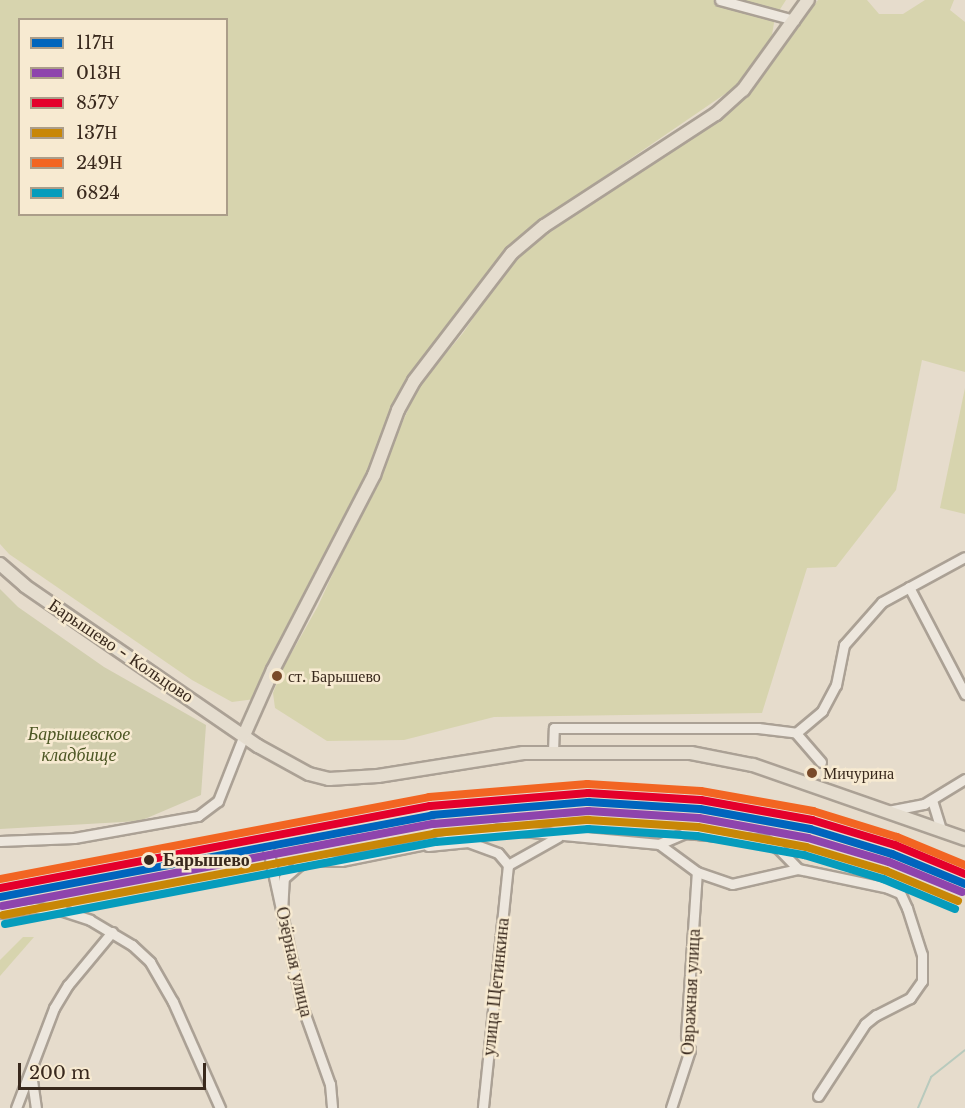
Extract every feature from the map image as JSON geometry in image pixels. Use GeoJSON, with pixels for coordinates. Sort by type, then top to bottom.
{"type":"FeatureCollection","features":[{"type":"Feature","properties":{"kind":"main road"},"geometry":{"type":"LineString","coordinates":[[244,735],[273,670],[374,475],[398,410],[414,381],[512,253],[544,226],[716,114],[743,90],[808,0]]}},
{"type":"Feature","properties":{"kind":"main road","name":"Барышево - Кольцово"},"geometry":{"type":"LineString","coordinates":[[0,564],[25,586],[291,767],[329,779],[554,752],[691,753],[721,758],[888,811],[965,839]]}},
{"type":"Feature","properties":{"kind":"street"},"geometry":{"type":"LineString","coordinates":[[720,0],[794,20]]}},
{"type":"Feature","properties":{"kind":"street"},"geometry":{"type":"LineString","coordinates":[[796,733],[822,711],[836,685],[844,645],[864,619],[882,602],[965,557]]}},
{"type":"Feature","properties":{"kind":"street"},"geometry":{"type":"LineString","coordinates":[[909,587],[965,694]]}},
{"type":"Feature","properties":{"kind":"street"},"geometry":{"type":"LineString","coordinates":[[554,752],[554,728],[758,728],[796,733],[821,762]]}},
{"type":"Feature","properties":{"kind":"street"},"geometry":{"type":"LineString","coordinates":[[0,841],[74,838],[198,816],[218,801],[244,735]]}},
{"type":"Feature","properties":{"kind":"street"},"geometry":{"type":"LineString","coordinates":[[888,811],[932,800],[965,779]]}},
{"type":"Feature","properties":{"kind":"street"},"geometry":{"type":"LineString","coordinates":[[932,800],[932,811],[941,830]]}},
{"type":"Feature","properties":{"kind":"street"},"geometry":{"type":"LineString","coordinates":[[282,913],[284,879],[298,865],[313,860],[341,861],[500,829],[558,837],[659,844],[685,833],[764,840],[778,848],[798,869]]}},
{"type":"Feature","properties":{"kind":"street"},"geometry":{"type":"LineString","coordinates":[[408,846],[468,842],[498,853],[508,865],[558,837]]}},
{"type":"Feature","properties":{"kind":"street"},"geometry":{"type":"LineString","coordinates":[[659,844],[697,872],[732,884],[798,869],[900,893],[924,971],[919,990],[910,998],[876,1015],[865,1024],[818,1096]]}},
{"type":"Feature","properties":{"kind":"street","name":"Озёрная улица"},"geometry":{"type":"LineString","coordinates":[[268,849],[302,1006],[330,1084],[332,1108]]}},
{"type":"Feature","properties":{"kind":"street","name":"улица Щетинкина"},"geometry":{"type":"LineString","coordinates":[[483,1108],[508,865]]}},
{"type":"Feature","properties":{"kind":"street","name":"Овражная улица"},"geometry":{"type":"LineString","coordinates":[[671,1108],[690,1050],[686,1036],[697,872]]}},
{"type":"Feature","properties":{"kind":"street"},"geometry":{"type":"LineString","coordinates":[[0,913],[36,908],[63,911],[112,932],[150,962],[193,1039],[220,1108]]}},
{"type":"Feature","properties":{"kind":"street"},"geometry":{"type":"LineString","coordinates":[[28,1108],[17,1105],[45,1026],[63,993],[112,932]]}},
{"type":"Feature","properties":{"kind":"street"},"geometry":{"type":"LineString","coordinates":[[30,1071],[36,1108]]}},
{"type":"Feature","properties":{"kind":"shaded area"},"geometry":{"type":"Polygon","coordinates":[[[0,0],[786,0],[775,17],[771,41],[741,83],[573,198],[508,250],[397,396],[367,479],[358,487],[319,577],[266,669],[255,699],[232,702],[192,680],[9,554],[0,544],[0,0]]]}},
{"type":"Feature","properties":{"kind":"shaded area"},"geometry":{"type":"Polygon","coordinates":[[[818,0],[867,0],[879,14],[903,14],[925,0],[954,0],[950,10],[965,22],[965,372],[922,360],[896,490],[836,567],[807,568],[762,713],[494,717],[404,740],[327,741],[275,708],[273,693],[282,670],[318,606],[419,386],[463,333],[502,276],[523,251],[716,118],[757,82],[818,0]]]}},
{"type":"Feature","properties":{"kind":"shaded area"},"geometry":{"type":"Polygon","coordinates":[[[965,388],[965,514],[940,508],[965,388]]]}},
{"type":"Feature","properties":{"kind":"shaded area"},"geometry":{"type":"Polygon","coordinates":[[[23,937],[34,937],[0,976],[0,960],[23,937]]]}},
{"type":"Feature","properties":{"kind":"green space","name":"Барышевское кладбище"},"geometry":{"type":"Polygon","coordinates":[[[0,589],[18,607],[104,667],[206,725],[201,795],[140,821],[0,829],[0,589]]]}},
{"type":"Feature","properties":{"kind":"waterway"},"geometry":{"type":"LineString","coordinates":[[918,1108],[931,1077],[965,1050]]}},
{"type":"Feature","properties":{"kind":"transit line","name":"249Н"},"geometry":{"type":"LineString","coordinates":[[0,879],[429,797],[587,784],[701,791],[813,811],[897,837],[965,865]]}},
{"type":"Feature","properties":{"kind":"transit line","name":"857У"},"geometry":{"type":"LineString","coordinates":[[0,888],[430,806],[588,793],[701,800],[812,820],[895,845],[965,874]]}},
{"type":"Feature","properties":{"kind":"transit line","name":"117Н"},"geometry":{"type":"LineString","coordinates":[[0,897],[432,815],[588,802],[700,809],[810,829],[892,854],[965,884]]}},
{"type":"Feature","properties":{"kind":"transit line","name":"013Н"},"geometry":{"type":"LineString","coordinates":[[2,906],[433,824],[588,811],[699,818],[808,838],[889,862],[962,892]]}},
{"type":"Feature","properties":{"kind":"transit line","name":"137Н"},"geometry":{"type":"LineString","coordinates":[[3,915],[435,833],[588,820],[698,827],[806,847],[886,871],[958,901]]}},
{"type":"Feature","properties":{"kind":"transit line","name":"6824"},"geometry":{"type":"LineString","coordinates":[[5,924],[436,842],[588,829],[697,836],[804,855],[883,879],[955,909]]}},
{"type":"Feature","properties":{"kind":"place","name":"ст. Барышево"},"geometry":{"type":"Point","coordinates":[277,676]}},
{"type":"Feature","properties":{"kind":"place","name":"Мичурина"},"geometry":{"type":"Point","coordinates":[812,773]}},
{"type":"Feature","properties":{"kind":"place","name":"Барышево"},"geometry":{"type":"Point","coordinates":[149,860]}}]}
